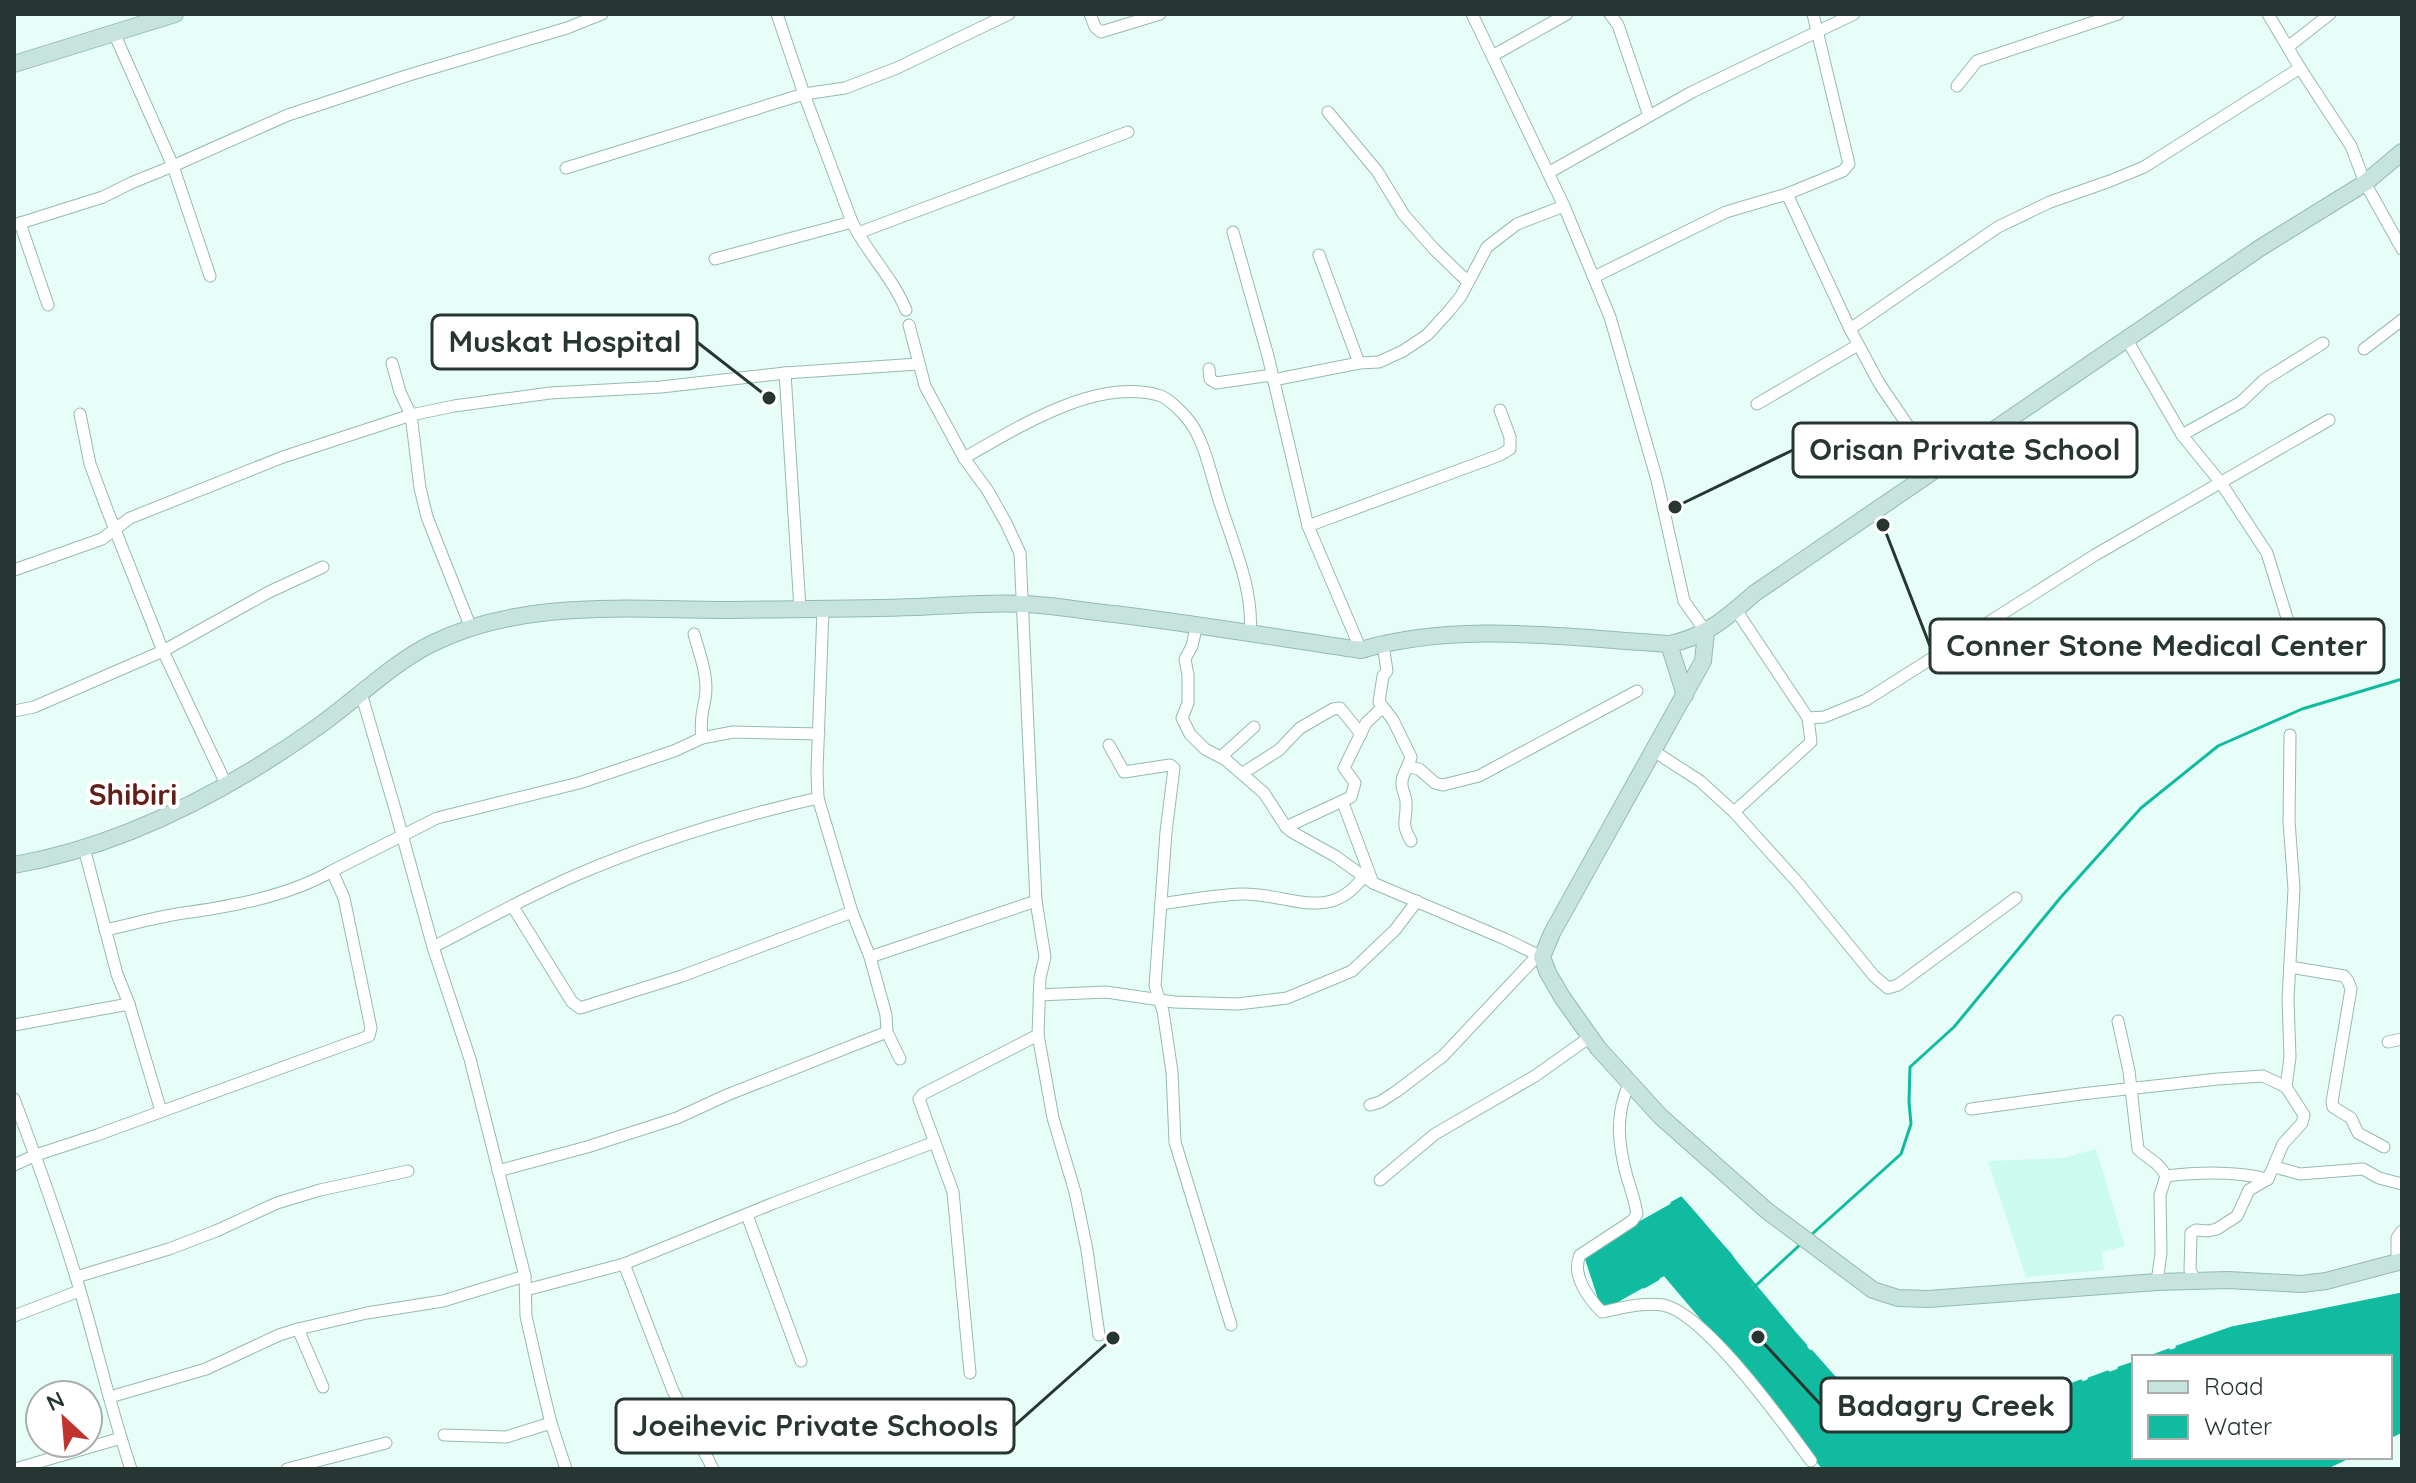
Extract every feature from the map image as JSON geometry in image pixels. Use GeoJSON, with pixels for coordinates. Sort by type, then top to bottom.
{"type":"FeatureCollection","features":[{"type":"Feature","properties":{"kind":"main road"},"geometry":{"type":"LineString","coordinates":[[14,64],[175,14]]}},
{"type":"Feature","properties":{"kind":"main road"},"geometry":{"type":"LineString","coordinates":[[14,865],[84,848],[157,819],[226,784],[320,726],[390,669],[430,644],[471,628],[583,608],[823,610],[1023,604],[1197,624],[1361,650],[1436,635],[1477,633],[1669,644],[1683,642],[1706,632],[1755,593],[2260,248],[2365,183],[2402,152]]}},
{"type":"Feature","properties":{"kind":"main road"},"geometry":{"type":"LineString","coordinates":[[1706,632],[1703,661],[1540,956],[1562,997],[1590,1037],[1660,1116],[1766,1210],[1873,1290],[1898,1298],[1928,1299],[2157,1282],[2228,1280],[2302,1284],[2399,1262]]}},
{"type":"Feature","properties":{"kind":"main road"},"geometry":{"type":"LineString","coordinates":[[1669,644],[1685,695]]}},
{"type":"Feature","properties":{"kind":"street"},"geometry":{"type":"LineString","coordinates":[[48,305],[17,224],[103,197],[288,115],[567,28],[602,14]]}},
{"type":"Feature","properties":{"kind":"street"},"geometry":{"type":"LineString","coordinates":[[777,14],[852,222],[906,310]]}},
{"type":"Feature","properties":{"kind":"street"},"geometry":{"type":"LineString","coordinates":[[566,168],[804,94],[845,88],[897,68],[1009,14]]}},
{"type":"Feature","properties":{"kind":"street"},"geometry":{"type":"LineString","coordinates":[[1090,14],[1095,27],[1101,32],[1160,14]]}},
{"type":"Feature","properties":{"kind":"street"},"geometry":{"type":"LineString","coordinates":[[1472,14],[1564,206],[1610,317],[1657,480],[1684,601],[1706,632]]}},
{"type":"Feature","properties":{"kind":"street"},"geometry":{"type":"LineString","coordinates":[[1494,55],[1567,14]]}},
{"type":"Feature","properties":{"kind":"street"},"geometry":{"type":"LineString","coordinates":[[1610,14],[1618,25],[1649,116]]}},
{"type":"Feature","properties":{"kind":"street"},"geometry":{"type":"LineString","coordinates":[[1594,277],[1726,212],[1787,194],[1843,171],[1849,164],[1813,14]]}},
{"type":"Feature","properties":{"kind":"street"},"geometry":{"type":"LineString","coordinates":[[1548,173],[1692,92],[1854,14]]}},
{"type":"Feature","properties":{"kind":"street"},"geometry":{"type":"LineString","coordinates":[[1957,86],[1977,61],[2118,14]]}},
{"type":"Feature","properties":{"kind":"street"},"geometry":{"type":"LineString","coordinates":[[2268,14],[2351,146],[2365,183],[2402,249]]}},
{"type":"Feature","properties":{"kind":"street"},"geometry":{"type":"LineString","coordinates":[[2288,47],[2330,14]]}},
{"type":"Feature","properties":{"kind":"street"},"geometry":{"type":"LineString","coordinates":[[114,33],[173,166],[210,276]]}},
{"type":"Feature","properties":{"kind":"street"},"geometry":{"type":"LineString","coordinates":[[1850,329],[1998,227],[2050,202],[2144,167],[2300,68]]}},
{"type":"Feature","properties":{"kind":"street"},"geometry":{"type":"LineString","coordinates":[[1328,112],[1377,171],[1404,215],[1468,282]]}},
{"type":"Feature","properties":{"kind":"street"},"geometry":{"type":"LineString","coordinates":[[858,233],[1128,132]]}},
{"type":"Feature","properties":{"kind":"street"},"geometry":{"type":"LineString","coordinates":[[1787,194],[1858,345],[1879,383],[1938,470]]}},
{"type":"Feature","properties":{"kind":"street"},"geometry":{"type":"LineString","coordinates":[[1209,369],[1210,379],[1216,383],[1273,378],[1379,362],[1403,351],[1427,335],[1455,304],[1487,247],[1517,224],[1564,206]]}},
{"type":"Feature","properties":{"kind":"street"},"geometry":{"type":"LineString","coordinates":[[715,259],[852,222]]}},
{"type":"Feature","properties":{"kind":"street"},"geometry":{"type":"LineString","coordinates":[[1233,232],[1273,378],[1308,526],[1361,650]]}},
{"type":"Feature","properties":{"kind":"street"},"geometry":{"type":"LineString","coordinates":[[1319,255],[1359,363]]}},
{"type":"Feature","properties":{"kind":"street"},"geometry":{"type":"LineString","coordinates":[[2364,349],[2402,320]]}},
{"type":"Feature","properties":{"kind":"street"},"geometry":{"type":"LineString","coordinates":[[909,325],[925,386],[964,458],[988,491],[1020,553],[1036,901],[1045,957],[1040,978],[1038,1035],[1053,1118],[1075,1192],[1087,1250],[1099,1335]]}},
{"type":"Feature","properties":{"kind":"street"},"geometry":{"type":"LineString","coordinates":[[2127,340],[2182,435],[2221,483],[2267,553],[2292,634]]}},
{"type":"Feature","properties":{"kind":"street"},"geometry":{"type":"LineString","coordinates":[[2182,435],[2241,402],[2264,380],[2323,343]]}},
{"type":"Feature","properties":{"kind":"street"},"geometry":{"type":"LineString","coordinates":[[1757,404],[1858,345]]}},
{"type":"Feature","properties":{"kind":"street"},"geometry":{"type":"LineString","coordinates":[[392,363],[400,392],[411,415],[420,488],[427,517],[471,628]]}},
{"type":"Feature","properties":{"kind":"street"},"geometry":{"type":"LineString","coordinates":[[14,570],[102,539],[130,518],[270,462],[411,415],[550,393],[661,387],[785,373],[918,364]]}},
{"type":"Feature","properties":{"kind":"street"},"geometry":{"type":"LineString","coordinates":[[785,373],[800,609]]}},
{"type":"Feature","properties":{"kind":"street"},"geometry":{"type":"LineString","coordinates":[[964,458],[1069,403],[1125,392],[1161,395],[1191,423],[1204,451],[1252,613],[1250,633]]}},
{"type":"Feature","properties":{"kind":"street"},"geometry":{"type":"LineString","coordinates":[[1308,526],[1510,449],[1510,437],[1500,410]]}},
{"type":"Feature","properties":{"kind":"street"},"geometry":{"type":"LineString","coordinates":[[80,414],[90,464],[163,651],[226,784]]}},
{"type":"Feature","properties":{"kind":"street"},"geometry":{"type":"LineString","coordinates":[[1808,718],[1824,717],[1866,700],[2095,555],[2329,420]]}},
{"type":"Feature","properties":{"kind":"street"},"geometry":{"type":"LineString","coordinates":[[14,711],[34,707],[163,651],[269,592],[323,567]]}},
{"type":"Feature","properties":{"kind":"street"},"geometry":{"type":"LineString","coordinates":[[823,610],[818,798],[852,912],[870,957],[886,1015],[887,1032],[900,1059]]}},
{"type":"Feature","properties":{"kind":"street"},"geometry":{"type":"LineString","coordinates":[[1734,812],[1811,742],[1808,718],[1736,610]]}},
{"type":"Feature","properties":{"kind":"street"},"geometry":{"type":"LineString","coordinates":[[1197,624],[1192,646],[1185,659],[1188,703],[1182,718],[1190,734],[1205,749],[1243,773],[1264,793],[1286,827],[1368,880],[1540,956],[1443,1056],[1397,1091],[1370,1105]]}},
{"type":"Feature","properties":{"kind":"street"},"geometry":{"type":"LineString","coordinates":[[694,634],[705,682],[699,722],[702,738]]}},
{"type":"Feature","properties":{"kind":"street"},"geometry":{"type":"LineString","coordinates":[[1383,644],[1387,671],[1383,676],[1379,702],[1393,720],[1411,757],[1402,778],[1406,801],[1403,826],[1411,841]]}},
{"type":"Feature","properties":{"kind":"street"},"geometry":{"type":"LineString","coordinates":[[1409,767],[1419,769],[1435,783],[1443,785],[1479,776],[1637,691]]}},
{"type":"Feature","properties":{"kind":"street"},"geometry":{"type":"LineString","coordinates":[[361,693],[433,947],[470,1059],[525,1276],[526,1316],[551,1423],[566,1469]]}},
{"type":"Feature","properties":{"kind":"street"},"geometry":{"type":"LineString","coordinates":[[1286,827],[1351,797],[1355,783],[1344,768],[1366,723],[1383,707]]}},
{"type":"Feature","properties":{"kind":"street"},"geometry":{"type":"LineString","coordinates":[[1243,773],[1279,750],[1300,728],[1333,709],[1340,708],[1361,734]]}},
{"type":"Feature","properties":{"kind":"street"},"geometry":{"type":"LineString","coordinates":[[1221,757],[1254,727]]}},
{"type":"Feature","properties":{"kind":"street"},"geometry":{"type":"LineString","coordinates":[[105,930],[231,906],[317,880],[437,818],[579,783],[674,751],[702,738],[733,732],[819,734]]}},
{"type":"Feature","properties":{"kind":"street"},"geometry":{"type":"LineString","coordinates":[[2286,1087],[2290,1057],[2288,999],[2294,889],[2289,821],[2290,735]]}},
{"type":"Feature","properties":{"kind":"street"},"geometry":{"type":"LineString","coordinates":[[1109,745],[1124,772],[1170,765],[1174,768],[1166,832],[1155,986],[1163,1011],[1172,1072],[1175,1142],[1231,1325]]}},
{"type":"Feature","properties":{"kind":"street"},"geometry":{"type":"LineString","coordinates":[[1652,750],[1700,781],[1734,812],[1798,883],[1874,976],[1888,988],[1898,985],[2016,898]]}},
{"type":"Feature","properties":{"kind":"street"},"geometry":{"type":"LineString","coordinates":[[433,947],[572,877],[637,851],[732,820],[818,798]]}},
{"type":"Feature","properties":{"kind":"street"},"geometry":{"type":"LineString","coordinates":[[1343,803],[1368,880]]}},
{"type":"Feature","properties":{"kind":"street"},"geometry":{"type":"LineString","coordinates":[[84,848],[117,974],[161,1111]]}},
{"type":"Feature","properties":{"kind":"street"},"geometry":{"type":"LineString","coordinates":[[14,1165],[369,1036],[371,1028],[344,898],[332,871]]}},
{"type":"Feature","properties":{"kind":"street"},"geometry":{"type":"LineString","coordinates":[[1161,904],[1244,894],[1322,903],[1340,900],[1368,880]]}},
{"type":"Feature","properties":{"kind":"street"},"geometry":{"type":"LineString","coordinates":[[870,957],[1036,901]]}},
{"type":"Feature","properties":{"kind":"street"},"geometry":{"type":"LineString","coordinates":[[1039,995],[1106,992],[1174,1002],[1238,1004],[1287,998],[1352,971],[1395,930],[1417,901]]}},
{"type":"Feature","properties":{"kind":"street"},"geometry":{"type":"LineString","coordinates":[[513,907],[572,1002],[580,1008],[682,976],[852,912]]}},
{"type":"Feature","properties":{"kind":"street"},"geometry":{"type":"LineString","coordinates":[[2290,967],[2344,976],[2348,981],[2351,989],[2333,1107],[2351,1118],[2358,1133],[2384,1147]]}},
{"type":"Feature","properties":{"kind":"street"},"geometry":{"type":"LineString","coordinates":[[14,1025],[129,1004]]}},
{"type":"Feature","properties":{"kind":"street"},"geometry":{"type":"LineString","coordinates":[[2118,1021],[2129,1071],[2138,1149],[2159,1164],[2166,1176],[2160,1195],[2161,1253],[2157,1282]]}},
{"type":"Feature","properties":{"kind":"street"},"geometry":{"type":"LineString","coordinates":[[498,1171],[677,1118],[887,1032]]}},
{"type":"Feature","properties":{"kind":"street"},"geometry":{"type":"LineString","coordinates":[[970,1373],[953,1192],[919,1099],[923,1094],[1038,1035]]}},
{"type":"Feature","properties":{"kind":"street"},"geometry":{"type":"LineString","coordinates":[[1380,1180],[1435,1134],[1535,1076],[1590,1037]]}},
{"type":"Feature","properties":{"kind":"street"},"geometry":{"type":"LineString","coordinates":[[2388,1042],[2402,1039]]}},
{"type":"Feature","properties":{"kind":"street"},"geometry":{"type":"LineString","coordinates":[[1971,1109],[2081,1094],[2263,1076],[2286,1087],[2304,1115],[2302,1123],[2283,1144],[2268,1179],[2249,1190],[2237,1216],[2229,1223],[2208,1231],[2191,1233],[2190,1270],[2196,1281]]}},
{"type":"Feature","properties":{"kind":"street"},"geometry":{"type":"LineString","coordinates":[[1629,1084],[1618,1120],[1626,1174],[1637,1214],[1632,1221],[1580,1255],[1577,1269],[1584,1290],[1602,1312],[1642,1305],[1663,1305],[1679,1311],[1749,1379],[1811,1461]]}},
{"type":"Feature","properties":{"kind":"street"},"geometry":{"type":"LineString","coordinates":[[14,1099],[76,1277],[131,1469]]}},
{"type":"Feature","properties":{"kind":"street"},"geometry":{"type":"LineString","coordinates":[[526,1290],[624,1264],[935,1142]]}},
{"type":"Feature","properties":{"kind":"street"},"geometry":{"type":"LineString","coordinates":[[2275,1167],[2300,1174],[2363,1169],[2379,1178],[2402,1184]]}},
{"type":"Feature","properties":{"kind":"street"},"geometry":{"type":"LineString","coordinates":[[76,1277],[169,1249],[277,1203],[320,1190],[408,1171]]}},
{"type":"Feature","properties":{"kind":"street"},"geometry":{"type":"LineString","coordinates":[[2166,1176],[2244,1174],[2268,1179]]}},
{"type":"Feature","properties":{"kind":"street"},"geometry":{"type":"LineString","coordinates":[[747,1215],[801,1361]]}},
{"type":"Feature","properties":{"kind":"street"},"geometry":{"type":"LineString","coordinates":[[2399,1262],[2397,1238],[2402,1231]]}},
{"type":"Feature","properties":{"kind":"street"},"geometry":{"type":"LineString","coordinates":[[624,1264],[673,1391],[713,1469]]}},
{"type":"Feature","properties":{"kind":"street"},"geometry":{"type":"LineString","coordinates":[[110,1397],[206,1369],[298,1329],[367,1313],[443,1301],[525,1276]]}},
{"type":"Feature","properties":{"kind":"street"},"geometry":{"type":"LineString","coordinates":[[14,1316],[79,1291]]}},
{"type":"Feature","properties":{"kind":"street"},"geometry":{"type":"LineString","coordinates":[[298,1329],[323,1387]]}},
{"type":"Feature","properties":{"kind":"street"},"geometry":{"type":"LineString","coordinates":[[444,1435],[506,1437],[551,1423]]}},
{"type":"Feature","properties":{"kind":"street"},"geometry":{"type":"LineString","coordinates":[[15,1469],[121,1438]]}},
{"type":"Feature","properties":{"kind":"street"},"geometry":{"type":"LineString","coordinates":[[287,1469],[326,1464],[386,1443]]}},
{"type":"Feature","properties":{"kind":"shaded area"},"geometry":{"type":"Polygon","coordinates":[[[2096,1149],[2125,1246],[2102,1252],[2104,1270],[2026,1277],[1988,1161],[2064,1158],[2096,1149]]]}},
{"type":"Feature","properties":{"kind":"water"},"geometry":{"type":"Polygon","coordinates":[[[1681,1198],[1731,1253],[1753,1286],[1834,1377],[1915,1429],[1988,1415],[2132,1364],[2132,1459],[2345,1459],[2324,1469],[1824,1469],[1666,1275],[1602,1311],[1583,1253],[1681,1198]]]}},
{"type":"Feature","properties":{"kind":"water"},"geometry":{"type":"Polygon","coordinates":[[[2402,1294],[2402,1431],[2392,1436],[2392,1355],[2156,1355],[2232,1328],[2402,1294]]]}},
{"type":"Feature","properties":{"kind":"waterway"},"geometry":{"type":"LineString","coordinates":[[1811,1235],[1901,1154],[1911,1124],[1910,1067],[1954,1027],[2061,897],[2141,808],[2218,746],[2302,709],[2402,679]]}},
{"type":"Feature","properties":{"kind":"waterway"},"geometry":{"type":"LineString","coordinates":[[1672,1203],[1681,1198],[1806,1346]]}},
{"type":"Feature","properties":{"kind":"waterway"},"geometry":{"type":"LineString","coordinates":[[1752,1289],[1802,1243]]}},
{"type":"Feature","properties":{"kind":"waterway"},"geometry":{"type":"LineString","coordinates":[[1665,1275],[1716,1335]]}},
{"type":"Feature","properties":{"kind":"waterway"},"geometry":{"type":"LineString","coordinates":[[1644,1287],[1658,1279]]}},
{"type":"Feature","properties":{"kind":"waterway"},"geometry":{"type":"LineString","coordinates":[[2177,1347],[2232,1328],[2402,1294]]}},
{"type":"Feature","properties":{"kind":"waterway"},"geometry":{"type":"LineString","coordinates":[[2155,1355],[2169,1350]]}},
{"type":"Feature","properties":{"kind":"waterway"},"geometry":{"type":"LineString","coordinates":[[1811,1351],[1834,1377],[1873,1402]]}},
{"type":"Feature","properties":{"kind":"waterway"},"geometry":{"type":"LineString","coordinates":[[2119,1368],[2132,1364]]}},
{"type":"Feature","properties":{"kind":"waterway"},"geometry":{"type":"LineString","coordinates":[[2089,1379],[2108,1372]]}},
{"type":"Feature","properties":{"kind":"waterway"},"geometry":{"type":"LineString","coordinates":[[2062,1388],[2081,1381]]}},
{"type":"Feature","properties":{"kind":"waterway"},"geometry":{"type":"LineString","coordinates":[[2006,1408],[2021,1403]]}},
{"type":"Feature","properties":{"kind":"waterway"},"geometry":{"type":"LineString","coordinates":[[1882,1408],[1900,1419]]}},
{"type":"Feature","properties":{"kind":"waterway"},"geometry":{"type":"LineString","coordinates":[[1909,1426],[1915,1429],[1952,1422]]}},
{"type":"Feature","properties":{"kind":"waterway"},"geometry":{"type":"LineString","coordinates":[[2392,1436],[2402,1431]]}},
{"type":"Feature","properties":{"kind":"waterway"},"geometry":{"type":"LineString","coordinates":[[1814,1456],[1824,1469]]}},
{"type":"Feature","properties":{"kind":"waterway"},"geometry":{"type":"LineString","coordinates":[[2324,1469],[2345,1459]]}},
{"type":"Feature","properties":{"kind":"place","name":"Muskat Hospital"},"geometry":{"type":"Point","coordinates":[769,398]}},
{"type":"Feature","properties":{"kind":"place","name":"Orisan Private School"},"geometry":{"type":"Point","coordinates":[1675,507]}},
{"type":"Feature","properties":{"kind":"place","name":"Conner Stone Medical Center"},"geometry":{"type":"Point","coordinates":[1883,525]}},
{"type":"Feature","properties":{"kind":"place","name":"Badagry Creek"},"geometry":{"type":"Point","coordinates":[1758,1337]}},
{"type":"Feature","properties":{"kind":"place","name":"Joeihevic Private Schools"},"geometry":{"type":"Point","coordinates":[1113,1338]}},
{"type":"Feature","properties":{"kind":"district","name":"Shibiri"},"geometry":{"type":"Point","coordinates":[133,795]}}]}
